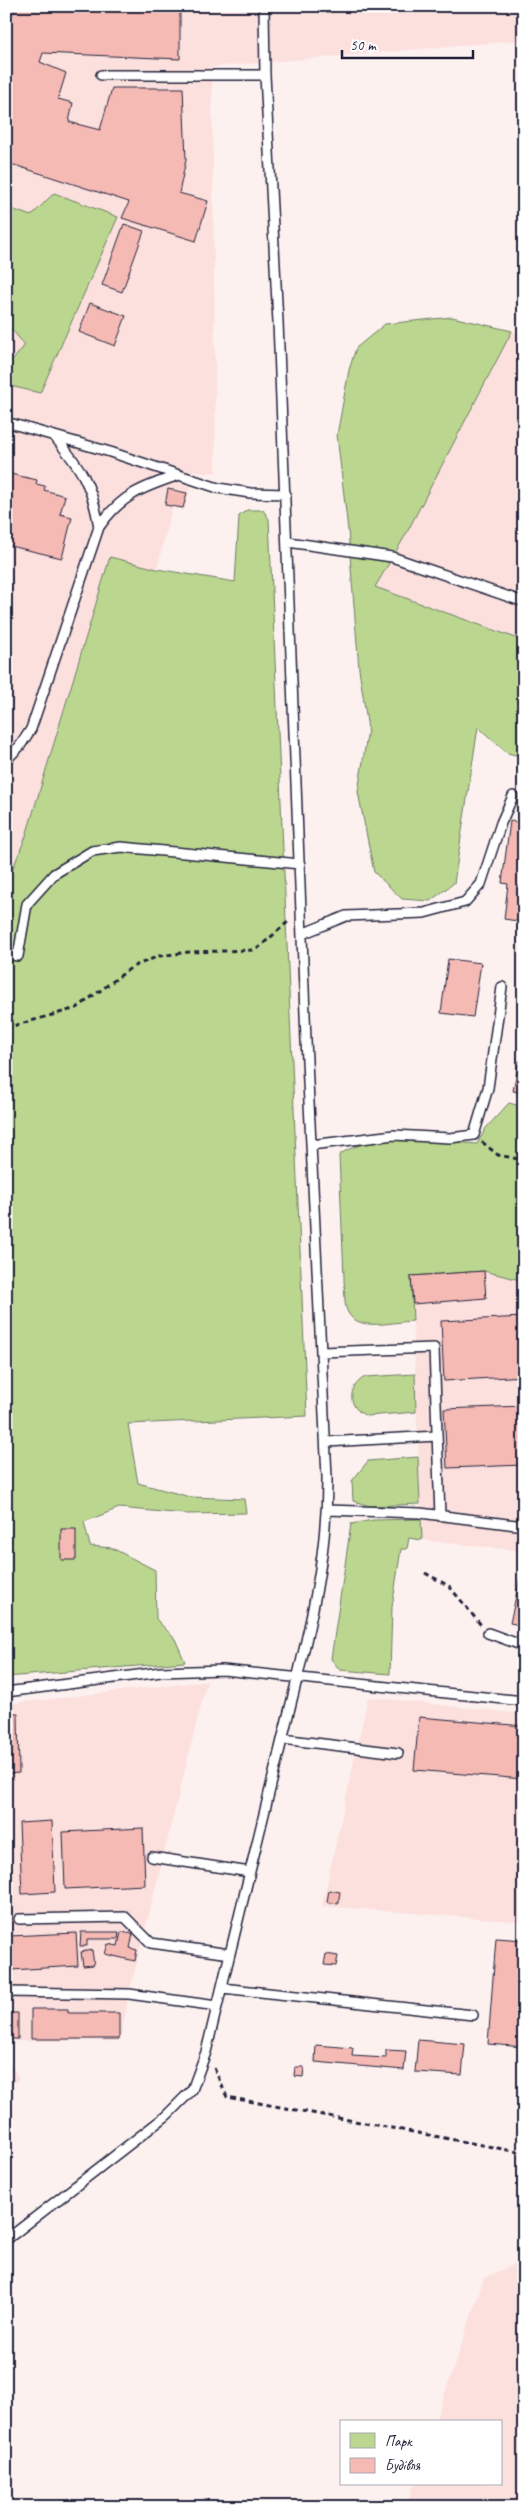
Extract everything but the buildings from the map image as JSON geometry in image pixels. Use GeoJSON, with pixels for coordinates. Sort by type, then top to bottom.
{"type":"FeatureCollection","features":[{"type":"Feature","properties":{"kind":"lane"},"geometry":{"type":"LineString","coordinates":[[6,2240],[166,2116],[192,2090],[206,2052],[222,1988],[297,1677],[321,1567],[327,1510],[326,1442],[311,1145],[288,542],[265,75],[264,6]]}},
{"type":"Feature","properties":{"kind":"lane"},"geometry":{"type":"LineString","coordinates":[[101,75],[265,75]]}},
{"type":"Feature","properties":{"kind":"lane"},"geometry":{"type":"LineString","coordinates":[[6,422],[218,488],[250,493],[286,494]]}},
{"type":"Feature","properties":{"kind":"lane"},"geometry":{"type":"LineString","coordinates":[[54,436],[81,468],[95,500],[99,527]]}},
{"type":"Feature","properties":{"kind":"lane"},"geometry":{"type":"LineString","coordinates":[[6,760],[20,746],[31,729],[99,527],[110,510],[127,496],[179,475]]}},
{"type":"Feature","properties":{"kind":"lane"},"geometry":{"type":"LineString","coordinates":[[288,542],[392,557],[524,602]]}},
{"type":"Feature","properties":{"kind":"lane"},"geometry":{"type":"LineString","coordinates":[[302,934],[346,916],[424,912],[465,902],[481,884],[501,823],[514,796]]}},
{"type":"Feature","properties":{"kind":"lane"},"geometry":{"type":"LineString","coordinates":[[6,954],[18,956],[27,904],[54,874],[92,851],[122,847],[300,864]]}},
{"type":"Feature","properties":{"kind":"lane"},"geometry":{"type":"LineString","coordinates":[[311,1145],[394,1135],[450,1138],[474,1135],[488,1088],[502,987]]}},
{"type":"Feature","properties":{"kind":"lane"},"geometry":{"type":"LineString","coordinates":[[321,1352],[434,1348],[440,1516]]}},
{"type":"Feature","properties":{"kind":"lane"},"geometry":{"type":"LineString","coordinates":[[326,1442],[437,1436]]}},
{"type":"Feature","properties":{"kind":"lane"},"geometry":{"type":"LineString","coordinates":[[327,1510],[440,1516],[524,1526]]}},
{"type":"Feature","properties":{"kind":"lane"},"geometry":{"type":"LineString","coordinates":[[488,1633],[524,1646]]}},
{"type":"Feature","properties":{"kind":"lane"},"geometry":{"type":"LineString","coordinates":[[6,1692],[161,1672],[223,1670],[524,1702]]}},
{"type":"Feature","properties":{"kind":"lane"},"geometry":{"type":"LineString","coordinates":[[282,1739],[398,1753]]}},
{"type":"Feature","properties":{"kind":"lane"},"geometry":{"type":"LineString","coordinates":[[152,1857],[250,1872]]}},
{"type":"Feature","properties":{"kind":"lane"},"geometry":{"type":"LineString","coordinates":[[18,1919],[125,1917],[150,1943],[230,1954]]}},
{"type":"Feature","properties":{"kind":"lane"},"geometry":{"type":"LineString","coordinates":[[222,1988],[473,2014]]}},
{"type":"Feature","properties":{"kind":"lane"},"geometry":{"type":"LineString","coordinates":[[7,1992],[129,1994],[217,2006]]}},
{"type":"Feature","properties":{"kind":"path"},"geometry":{"type":"LineString","coordinates":[[6,1028],[77,1008],[132,968],[159,956],[189,952],[256,950],[301,911]]}},
{"type":"Feature","properties":{"kind":"path"},"geometry":{"type":"LineString","coordinates":[[474,1135],[498,1155],[524,1160]]}},
{"type":"Feature","properties":{"kind":"path"},"geometry":{"type":"LineString","coordinates":[[425,1574],[449,1586],[488,1633]]}},
{"type":"Feature","properties":{"kind":"path"},"geometry":{"type":"LineString","coordinates":[[206,2052],[227,2097],[524,2153]]}},
{"type":"Feature","properties":{"kind":"shaded area"},"geometry":{"type":"Polygon","coordinates":[[[6,6],[524,6],[524,40],[212,67],[216,472],[204,473],[194,470],[185,510],[172,508],[157,569],[111,558],[26,836],[6,885],[6,6]]]}},
{"type":"Feature","properties":{"kind":"shaded area"},"geometry":{"type":"Polygon","coordinates":[[[512,331],[524,336],[524,641],[375,587],[405,536],[512,331]]]}},
{"type":"Feature","properties":{"kind":"shaded area"},"geometry":{"type":"Polygon","coordinates":[[[484,1271],[524,1281],[524,1551],[422,1540],[411,1276],[484,1271]]]}},
{"type":"Feature","properties":{"kind":"shaded area"},"geometry":{"type":"Polygon","coordinates":[[[207,1681],[129,1994],[120,2041],[6,2041],[6,1704],[207,1681]]]}},
{"type":"Feature","properties":{"kind":"shaded area"},"geometry":{"type":"Polygon","coordinates":[[[368,1697],[524,1714],[524,1922],[322,1906],[368,1697]]]}},
{"type":"Feature","properties":{"kind":"shaded area"},"geometry":{"type":"Polygon","coordinates":[[[6,2055],[19,2079],[6,2089],[6,2055]]]}},
{"type":"Feature","properties":{"kind":"shaded area"},"geometry":{"type":"Polygon","coordinates":[[[524,2232],[524,2507],[406,2507],[413,2486],[502,2486],[502,2420],[436,2420],[484,2278],[521,2261],[524,2232]]]}},
{"type":"Feature","properties":{"kind":"green space"},"geometry":{"type":"Polygon","coordinates":[[[54,193],[118,217],[40,393],[6,385],[6,361],[13,360],[25,345],[12,330],[6,327],[6,207],[31,216],[54,193]]]}},
{"type":"Feature","properties":{"kind":"green space"},"geometry":{"type":"Polygon","coordinates":[[[452,317],[512,331],[405,536],[375,587],[524,641],[524,757],[507,753],[478,727],[454,883],[430,901],[402,899],[374,872],[358,792],[368,729],[359,669],[348,530],[337,435],[349,370],[356,348],[385,324],[452,317]]]}},
{"type":"Feature","properties":{"kind":"green space"},"geometry":{"type":"Polygon","coordinates":[[[247,510],[263,510],[269,519],[307,1416],[128,1424],[138,1483],[190,1497],[244,1499],[246,1513],[185,1514],[119,1508],[84,1522],[90,1546],[112,1548],[155,1570],[156,1619],[175,1639],[185,1662],[6,1677],[6,885],[26,836],[110,557],[157,569],[235,582],[239,516],[247,510]]]}},
{"type":"Feature","properties":{"kind":"green space"},"geometry":{"type":"Polygon","coordinates":[[[509,1103],[524,1107],[524,1281],[484,1271],[411,1276],[413,1321],[371,1324],[362,1323],[354,1319],[348,1312],[345,1302],[339,1155],[369,1143],[387,1140],[405,1139],[477,1144],[486,1128],[509,1103]]]}},
{"type":"Feature","properties":{"kind":"green space"},"geometry":{"type":"Polygon","coordinates":[[[415,1374],[416,1412],[367,1416],[360,1412],[353,1403],[352,1392],[359,1381],[365,1377],[415,1374]]]}},
{"type":"Feature","properties":{"kind":"green space"},"geometry":{"type":"Polygon","coordinates":[[[418,1457],[420,1504],[370,1506],[353,1501],[352,1481],[368,1461],[418,1457]]]}},
{"type":"Feature","properties":{"kind":"green space"},"geometry":{"type":"Polygon","coordinates":[[[421,1519],[422,1540],[409,1538],[407,1549],[401,1549],[392,1607],[390,1674],[340,1670],[331,1659],[351,1524],[373,1520],[421,1519]]]}}]}
